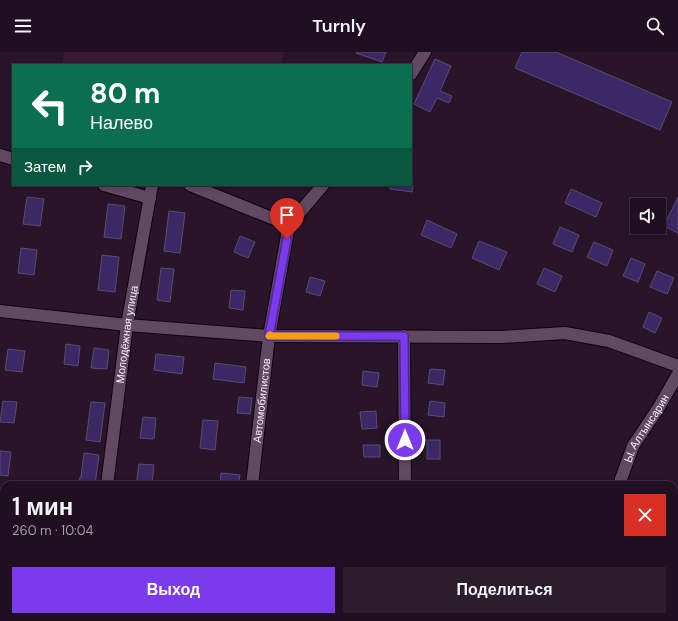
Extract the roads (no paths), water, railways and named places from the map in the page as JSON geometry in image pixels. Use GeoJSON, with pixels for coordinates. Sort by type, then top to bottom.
{"type":"FeatureCollection","features":[{"type":"Feature","properties":{"kind":"street"},"geometry":{"type":"LineString","coordinates":[[412,72],[425,52]]}},
{"type":"Feature","properties":{"kind":"street"},"geometry":{"type":"LineString","coordinates":[[0,156],[12,159]]}},
{"type":"Feature","properties":{"kind":"street"},"geometry":{"type":"LineString","coordinates":[[108,186],[150,198]]}},
{"type":"Feature","properties":{"kind":"street","name":"Молодёжная улица"},"geometry":{"type":"LineString","coordinates":[[108,481],[127,326],[152,186]]}},
{"type":"Feature","properties":{"kind":"street"},"geometry":{"type":"LineString","coordinates":[[192,186],[289,225],[322,186]]}},
{"type":"Feature","properties":{"kind":"street","name":"Автомобилистов"},"geometry":{"type":"LineString","coordinates":[[252,481],[269,336],[289,225]]}},
{"type":"Feature","properties":{"kind":"street"},"geometry":{"type":"LineString","coordinates":[[0,311],[127,326],[269,336],[502,337],[565,333],[609,341],[678,366]]}},
{"type":"Feature","properties":{"kind":"street"},"geometry":{"type":"LineString","coordinates":[[404,336],[405,481]]}},
{"type":"Feature","properties":{"kind":"street","name":"Ы. Алтынсарин"},"geometry":{"type":"LineString","coordinates":[[621,481],[633,446],[659,407],[678,374]]}}]}
